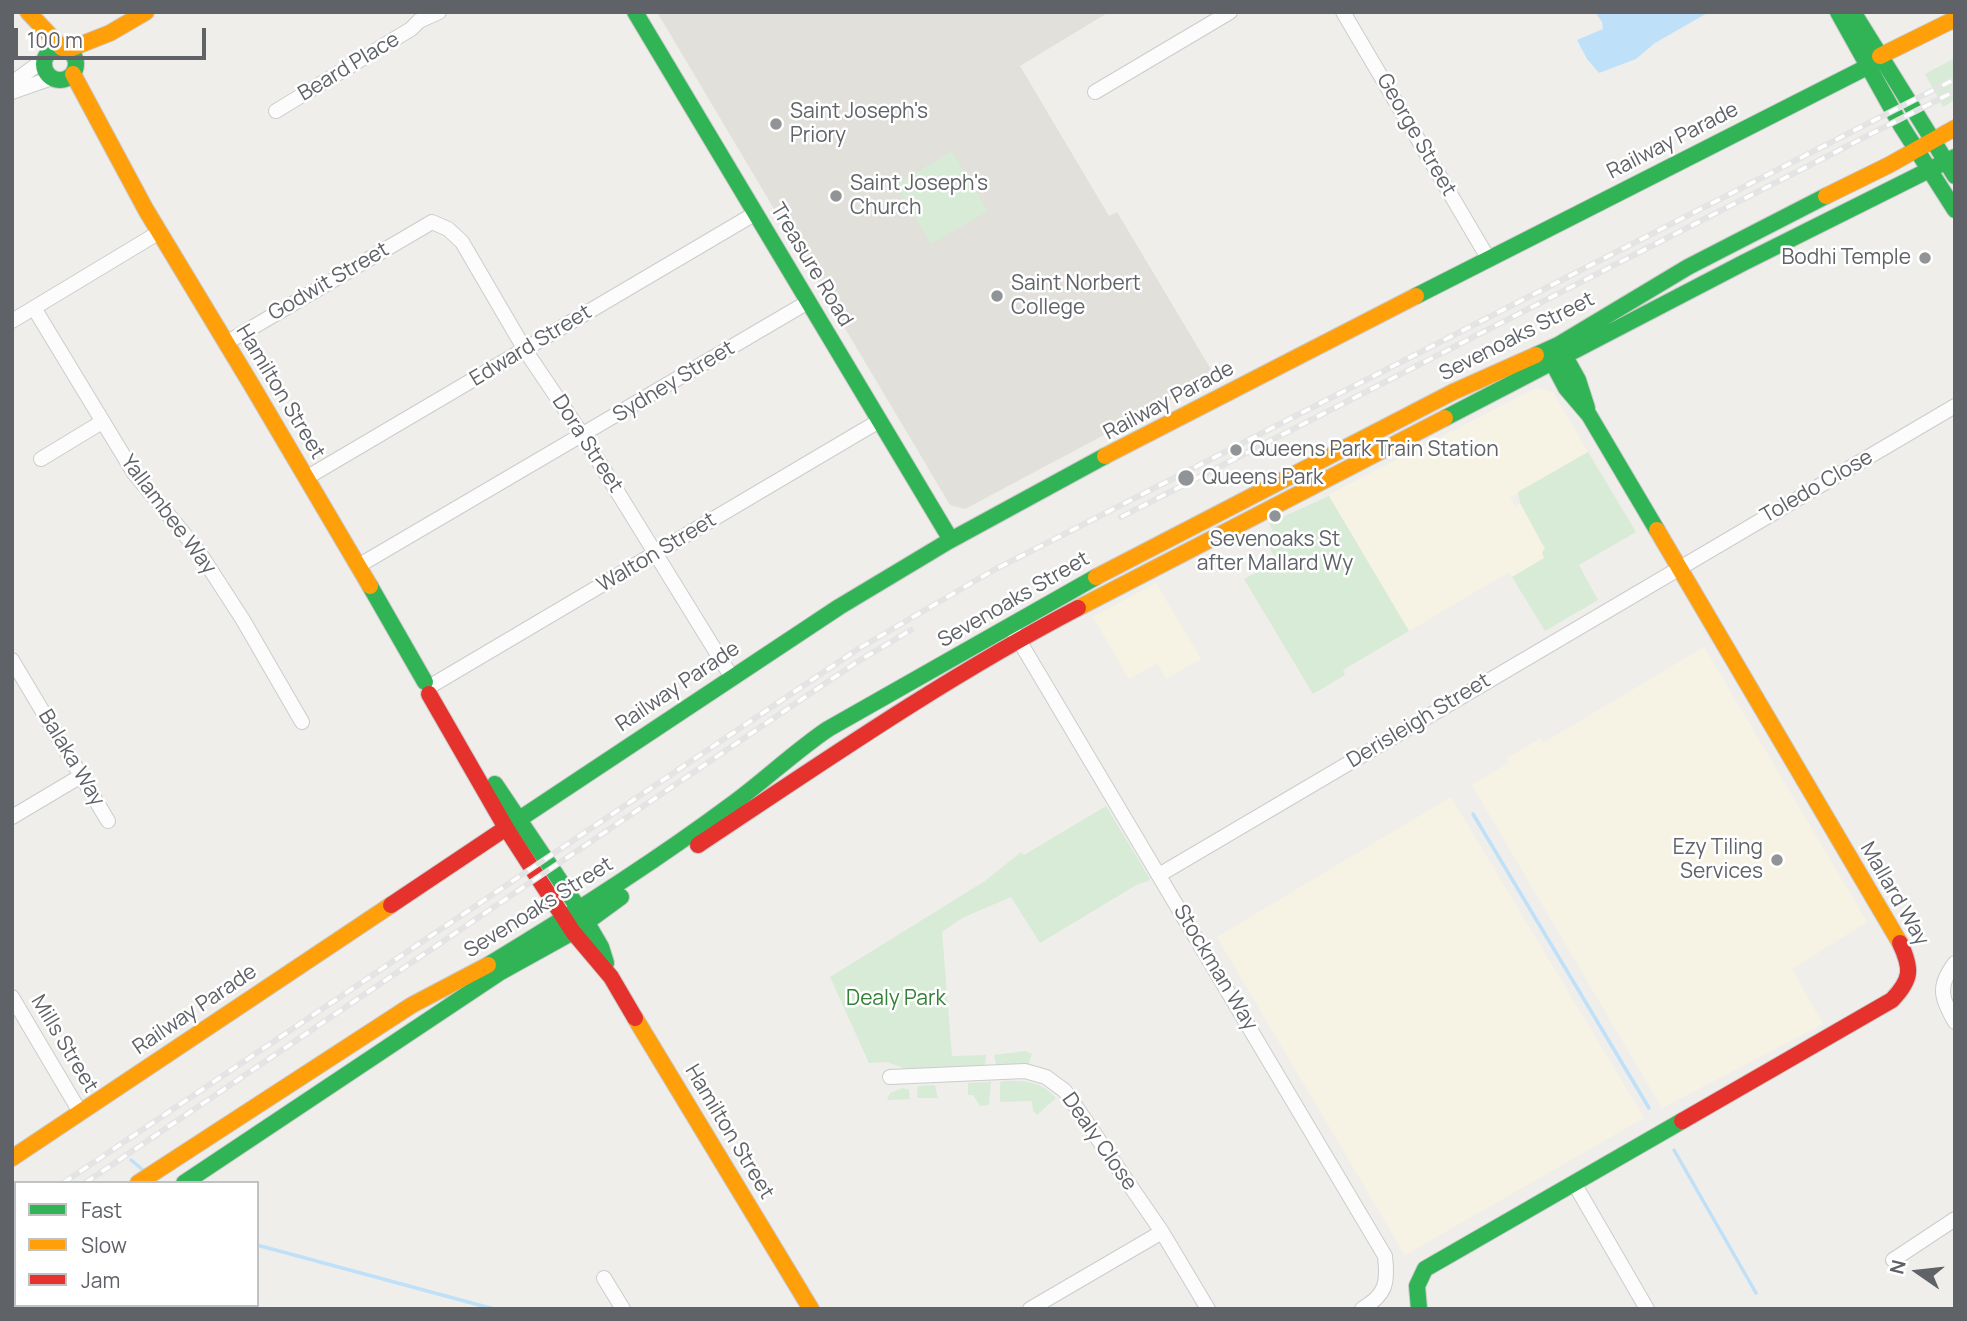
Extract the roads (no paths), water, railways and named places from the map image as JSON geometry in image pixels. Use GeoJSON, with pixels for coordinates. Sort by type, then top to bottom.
{"type":"FeatureCollection","features":[{"type":"Feature","properties":{"kind":"street","name":"Hamilton Street"},"geometry":{"type":"LineString","coordinates":[[27,12],[46,58],[45,70],[66,66]]}},
{"type":"Feature","properties":{"kind":"street","name":"Hamilton Street"},"geometry":{"type":"LineString","coordinates":[[27,12],[66,66],[158,233],[512,824],[568,925],[611,977],[811,1309]]}},
{"type":"Feature","properties":{"kind":"street"},"geometry":{"type":"LineString","coordinates":[[12,92],[66,66],[102,36],[146,12]]}},
{"type":"Feature","properties":{"kind":"street","name":"Beard Place"},"geometry":{"type":"LineString","coordinates":[[276,111],[411,29],[417,16],[439,12]]}},
{"type":"Feature","properties":{"kind":"street","name":"Treasure Road"},"geometry":{"type":"LineString","coordinates":[[635,12],[951,540]]}},
{"type":"Feature","properties":{"kind":"street"},"geometry":{"type":"LineString","coordinates":[[1095,92],[1230,12]]}},
{"type":"Feature","properties":{"kind":"street","name":"George Street"},"geometry":{"type":"LineString","coordinates":[[1343,12],[1488,258]]}},
{"type":"Feature","properties":{"kind":"street"},"geometry":{"type":"LineString","coordinates":[[1838,12],[1916,150],[1955,210]]}},
{"type":"Feature","properties":{"kind":"street"},"geometry":{"type":"LineString","coordinates":[[1853,12],[1932,141],[1950,159],[1955,176]]}},
{"type":"Feature","properties":{"kind":"street"},"geometry":{"type":"LineString","coordinates":[[1880,56],[1955,19]]}},
{"type":"Feature","properties":{"kind":"street"},"geometry":{"type":"LineString","coordinates":[[12,83],[53,50],[66,66]]}},
{"type":"Feature","properties":{"kind":"street","name":"Railway Parade"},"geometry":{"type":"LineString","coordinates":[[12,1158],[732,676],[834,610],[951,540],[1488,258],[1867,67]]}},
{"type":"Feature","properties":{"kind":"street","name":"Sevenoaks Street"},"geometry":{"type":"LineString","coordinates":[[1555,354],[1722,248],[1955,128]]}},
{"type":"Feature","properties":{"kind":"street","name":"Sevenoaks Street"},"geometry":{"type":"LineString","coordinates":[[187,1181],[499,974],[583,915],[908,706],[1014,632],[1058,597],[1455,391],[1555,354],[1950,159]]}},
{"type":"Feature","properties":{"kind":"street","name":"Edward Street"},"geometry":{"type":"LineString","coordinates":[[306,478],[756,212]]}},
{"type":"Feature","properties":{"kind":"street","name":"Dora Street"},"geometry":{"type":"LineString","coordinates":[[432,222],[448,229],[462,242],[525,350],[583,436],[732,676]]}},
{"type":"Feature","properties":{"kind":"street","name":"Godwit Street"},"geometry":{"type":"LineString","coordinates":[[226,343],[432,222]]}},
{"type":"Feature","properties":{"kind":"street"},"geometry":{"type":"LineString","coordinates":[[12,321],[158,233]]}},
{"type":"Feature","properties":{"kind":"street","name":"Sydney Street"},"geometry":{"type":"LineString","coordinates":[[358,566],[808,302]]}},
{"type":"Feature","properties":{"kind":"street","name":"Yallambee Way"},"geometry":{"type":"LineString","coordinates":[[34,308],[134,473],[199,552],[243,620],[302,722]]}},
{"type":"Feature","properties":{"kind":"street","name":"Mallard Way"},"geometry":{"type":"LineString","coordinates":[[1419,1309],[1417,1286],[1425,1269],[1892,1000],[1903,989],[1910,974],[1909,964],[1900,944],[1589,415],[1578,380],[1555,354]]}},
{"type":"Feature","properties":{"kind":"street","name":"Toledo Close"},"geometry":{"type":"LineString","coordinates":[[1679,568],[1955,406]]}},
{"type":"Feature","properties":{"kind":"street","name":"Walton Street"},"geometry":{"type":"LineString","coordinates":[[430,688],[879,421]]}},
{"type":"Feature","properties":{"kind":"street"},"geometry":{"type":"LineString","coordinates":[[41,459],[103,422]]}},
{"type":"Feature","properties":{"kind":"street","name":"Derisleigh Street"},"geometry":{"type":"LineString","coordinates":[[1160,875],[1679,568]]}},
{"type":"Feature","properties":{"kind":"street","name":"Sevenoaks Street"},"geometry":{"type":"LineString","coordinates":[[583,915],[733,804],[828,729],[1014,632]]}},
{"type":"Feature","properties":{"kind":"street","name":"Stockman Way"},"geometry":{"type":"LineString","coordinates":[[1014,632],[1385,1255],[1388,1281],[1375,1301],[1362,1309]]}},
{"type":"Feature","properties":{"kind":"street","name":"Balaka Way"},"geometry":{"type":"LineString","coordinates":[[12,660],[108,821]]}},
{"type":"Feature","properties":{"kind":"street"},"geometry":{"type":"LineString","coordinates":[[12,817],[81,776]]}},
{"type":"Feature","properties":{"kind":"street","name":"Hamilton Street"},"geometry":{"type":"LineString","coordinates":[[512,824],[583,915],[601,947],[611,977]]}},
{"type":"Feature","properties":{"kind":"street","name":"Sevenoaks Street"},"geometry":{"type":"LineString","coordinates":[[142,1181],[412,1005],[568,925]]}},
{"type":"Feature","properties":{"kind":"street"},"geometry":{"type":"LineString","coordinates":[[1955,963],[1944,978],[1942,992],[1946,1007],[1955,1022]]}},
{"type":"Feature","properties":{"kind":"street","name":"Mills Street"},"geometry":{"type":"LineString","coordinates":[[12,998],[80,1112]]}},
{"type":"Feature","properties":{"kind":"street","name":"Dealy Close"},"geometry":{"type":"LineString","coordinates":[[890,1077],[1026,1071],[1046,1077],[1065,1091],[1162,1233],[1208,1309]]}},
{"type":"Feature","properties":{"kind":"street"},"geometry":{"type":"LineString","coordinates":[[1574,1183],[1647,1309]]}},
{"type":"Feature","properties":{"kind":"street"},"geometry":{"type":"LineString","coordinates":[[1893,1261],[1918,1241],[1955,1219]]}},
{"type":"Feature","properties":{"kind":"street"},"geometry":{"type":"LineString","coordinates":[[1030,1309],[1162,1233]]}},
{"type":"Feature","properties":{"kind":"street"},"geometry":{"type":"LineString","coordinates":[[604,1278],[622,1309]]}},
{"type":"Feature","properties":{"kind":"water"},"geometry":{"type":"Polygon","coordinates":[[[1595,12],[1709,12],[1655,43],[1636,59],[1599,73],[1587,59],[1577,40],[1603,29],[1595,12]]]}},
{"type":"Feature","properties":{"kind":"waterway"},"geometry":{"type":"LineString","coordinates":[[1473,814],[1649,1108]]}},
{"type":"Feature","properties":{"kind":"waterway"},"geometry":{"type":"LineString","coordinates":[[1674,1150],[1756,1293]]}},
{"type":"Feature","properties":{"kind":"waterway"},"geometry":{"type":"LineString","coordinates":[[131,1160],[143,1170]]}},
{"type":"Feature","properties":{"kind":"waterway"},"geometry":{"type":"LineString","coordinates":[[259,1246],[494,1309]]}},
{"type":"Feature","properties":{"kind":"railway"},"geometry":{"type":"LineString","coordinates":[[66,1181],[858,649],[994,570],[1955,79]]}},
{"type":"Feature","properties":{"kind":"railway"},"geometry":{"type":"LineString","coordinates":[[1121,517],[1955,91]]}},
{"type":"Feature","properties":{"kind":"railway"},"geometry":{"type":"LineString","coordinates":[[88,1181],[857,662],[911,630]]}},
{"type":"Feature","properties":{"kind":"place","name":"Saint Joseph's Priory"},"geometry":{"type":"Point","coordinates":[776,124]}},
{"type":"Feature","properties":{"kind":"place","name":"Saint Joseph's Church"},"geometry":{"type":"Point","coordinates":[836,196]}},
{"type":"Feature","properties":{"kind":"place","name":"Bodhi Temple"},"geometry":{"type":"Point","coordinates":[1925,258]}},
{"type":"Feature","properties":{"kind":"place","name":"Saint Norbert College"},"geometry":{"type":"Point","coordinates":[997,296]}},
{"type":"Feature","properties":{"kind":"place","name":"Queens Park Train Station"},"geometry":{"type":"Point","coordinates":[1236,450]}},
{"type":"Feature","properties":{"kind":"place","name":"Queens Park"},"geometry":{"type":"Point","coordinates":[1186,478]}},
{"type":"Feature","properties":{"kind":"place","name":"Sevenoaks St after Mallard Wy"},"geometry":{"type":"Point","coordinates":[1275,516]}},
{"type":"Feature","properties":{"kind":"place","name":"Ezy Tiling Services"},"geometry":{"type":"Point","coordinates":[1777,860]}},
{"type":"Feature","properties":{"kind":"park label","name":"Dealy Park"},"geometry":{"type":"Point","coordinates":[896,999]}}]}
